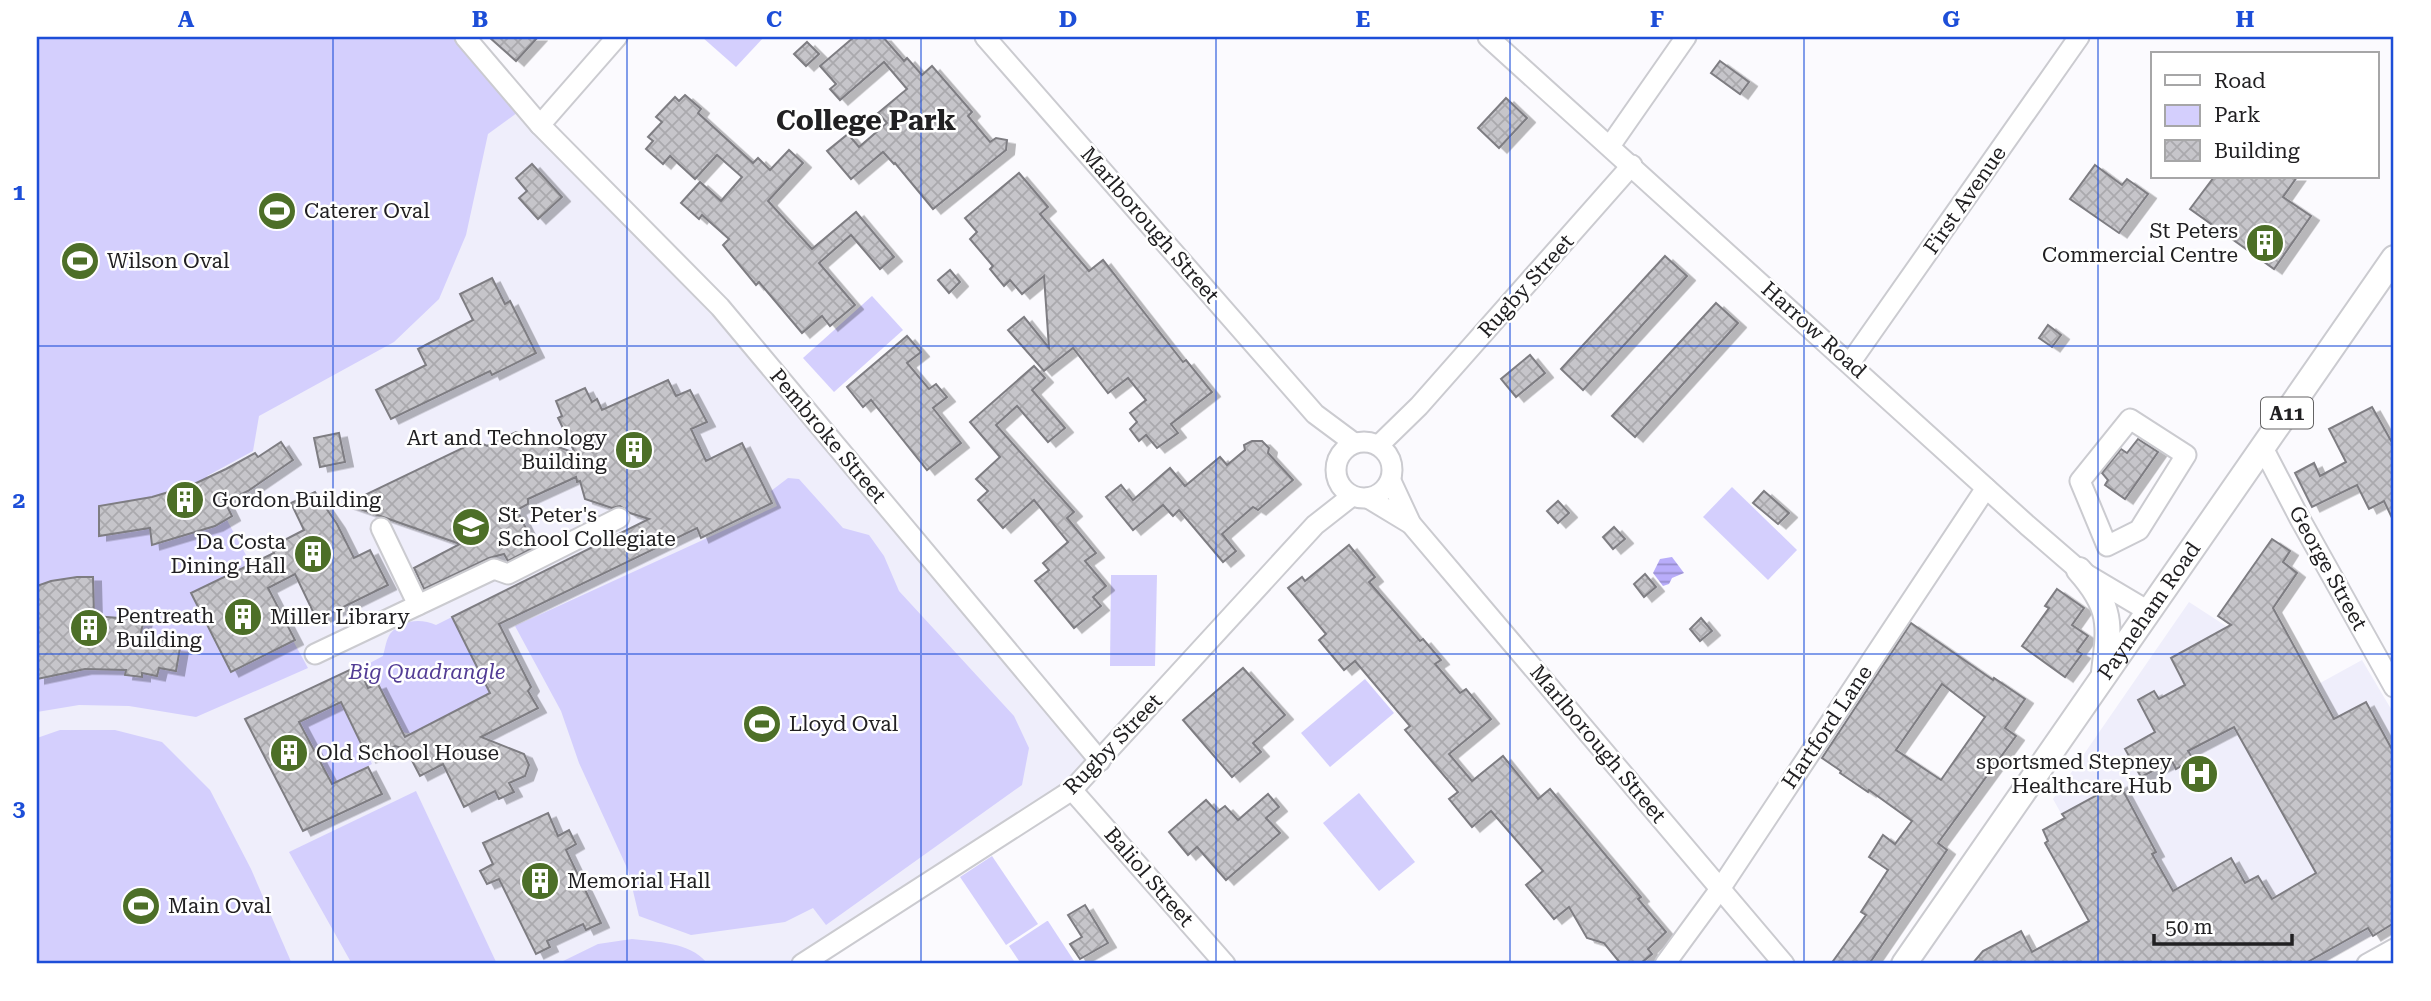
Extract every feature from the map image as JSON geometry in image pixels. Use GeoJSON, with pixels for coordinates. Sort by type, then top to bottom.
{"type":"FeatureCollection","features":[{"type":"Feature","properties":{"kind":"main road","name":"Payneham Road"},"geometry":{"type":"LineString","coordinates":[[1904,964],[2394,258]]}},
{"type":"Feature","properties":{"kind":"main road"},"geometry":{"type":"LineString","coordinates":[[2079,570],[2097,590],[2106,613],[2104,676]]}},
{"type":"Feature","properties":{"kind":"street","name":"Pembroke Street"},"geometry":{"type":"LineString","coordinates":[[465,37],[540,125],[720,307],[1101,761]]}},
{"type":"Feature","properties":{"kind":"street"},"geometry":{"type":"LineString","coordinates":[[540,125],[617,37]]}},
{"type":"Feature","properties":{"kind":"street","name":"Marlborough Street"},"geometry":{"type":"LineString","coordinates":[[985,37],[1347,449]]}},
{"type":"Feature","properties":{"kind":"street","name":"Harrow Road"},"geometry":{"type":"LineString","coordinates":[[1488,37],[2079,570],[2148,611]]}},
{"type":"Feature","properties":{"kind":"street"},"geometry":{"type":"LineString","coordinates":[[1610,146],[1686,37]]}},
{"type":"Feature","properties":{"kind":"street","name":"First Avenue"},"geometry":{"type":"LineString","coordinates":[[1850,363],[2079,37]]}},
{"type":"Feature","properties":{"kind":"street","name":"Rugby Street"},"geometry":{"type":"LineString","coordinates":[[1384,451],[1419,406],[1632,165]]}},
{"type":"Feature","properties":{"kind":"street"},"geometry":{"type":"LineString","coordinates":[[2130,419],[2186,455],[2139,530],[2106,546],[2080,481],[2130,419]]}},
{"type":"Feature","properties":{"kind":"street"},"geometry":{"type":"LineString","coordinates":[[1370,442],[1384,451],[1393,471],[1391,481],[1378,495],[1353,492],[1336,465],[1347,449],[1370,442]]}},
{"type":"Feature","properties":{"kind":"street","name":"George Street"},"geometry":{"type":"LineString","coordinates":[[2263,448],[2394,687]]}},
{"type":"Feature","properties":{"kind":"street","name":"Marlborough Street"},"geometry":{"type":"LineString","coordinates":[[1391,481],[1411,524],[1784,964]]}},
{"type":"Feature","properties":{"kind":"street","name":"Hartford Lane"},"geometry":{"type":"LineString","coordinates":[[1665,964],[1720,889],[1986,488]]}},
{"type":"Feature","properties":{"kind":"street","name":"Marlborough Street"},"geometry":{"type":"LineString","coordinates":[[1353,492],[1411,524]]}},
{"type":"Feature","properties":{"kind":"street","name":"Rugby Street"},"geometry":{"type":"LineString","coordinates":[[802,964],[1072,790],[1315,525],[1353,492]]}},
{"type":"Feature","properties":{"kind":"street"},"geometry":{"type":"LineString","coordinates":[[316,654],[494,569],[508,574],[619,518]]}},
{"type":"Feature","properties":{"kind":"street"},"geometry":{"type":"LineString","coordinates":[[381,528],[418,605]]}},
{"type":"Feature","properties":{"kind":"street","name":"Baliol Street"},"geometry":{"type":"LineString","coordinates":[[1072,790],[1225,964]]}},
{"type":"Feature","properties":{"kind":"street"},"geometry":{"type":"LineString","coordinates":[[2367,964],[2394,949]]}},
{"type":"Feature","properties":{"kind":"shaded area","name":"St. Peter's School Collegiate"},"geometry":{"type":"Polygon","coordinates":[[[37,37],[465,37],[720,307],[1100,761],[799,964],[37,964],[37,37]]]}},
{"type":"Feature","properties":{"kind":"shaded area"},"geometry":{"type":"Polygon","coordinates":[[[1672,557],[1684,573],[1663,586],[1653,573],[1660,559],[1672,557]]]}},
{"type":"Feature","properties":{"kind":"shaded area","name":"sportsmed Stepney Healthcare Hub"},"geometry":{"type":"Polygon","coordinates":[[[2189,602],[2229,628],[2271,710],[2362,660],[2394,714],[2394,737],[2276,802],[2393,834],[2394,837],[2394,923],[2321,964],[2162,964],[2147,939],[2136,948],[2053,799],[2189,602]]]}},
{"type":"Feature","properties":{"kind":"green space"},"geometry":{"type":"Polygon","coordinates":[[[37,37],[465,37],[525,107],[488,134],[466,235],[439,299],[394,342],[259,416],[253,451],[207,476],[229,524],[308,668],[196,717],[129,706],[79,705],[37,712],[37,37]]]}},
{"type":"Feature","properties":{"kind":"green space"},"geometry":{"type":"Polygon","coordinates":[[[702,37],[764,37],[736,67],[702,37]]]}},
{"type":"Feature","properties":{"kind":"green space"},"geometry":{"type":"Polygon","coordinates":[[[872,296],[903,330],[834,392],[803,358],[872,296]]]}},
{"type":"Feature","properties":{"kind":"green space"},"geometry":{"type":"Polygon","coordinates":[[[788,478],[799,479],[843,528],[869,535],[884,556],[899,591],[1014,716],[1029,748],[1022,785],[826,925],[813,908],[785,922],[691,935],[639,916],[628,870],[579,763],[561,711],[515,626],[777,506],[771,491],[788,478]]]}},
{"type":"Feature","properties":{"kind":"green space"},"geometry":{"type":"Polygon","coordinates":[[[1732,487],[1797,550],[1768,580],[1703,517],[1732,487]]]}},
{"type":"Feature","properties":{"kind":"green space"},"geometry":{"type":"Polygon","coordinates":[[[1111,575],[1157,575],[1155,666],[1110,666],[1111,575]]]}},
{"type":"Feature","properties":{"kind":"green space","name":"Big Quadrangle"},"geometry":{"type":"Polygon","coordinates":[[[452,617],[490,693],[412,734],[402,732],[368,664],[383,656],[390,634],[400,626],[418,621],[436,625],[452,617]]]}},
{"type":"Feature","properties":{"kind":"green space"},"geometry":{"type":"Polygon","coordinates":[[[1365,679],[1394,713],[1330,767],[1301,733],[1365,679]]]}},
{"type":"Feature","properties":{"kind":"green space"},"geometry":{"type":"Polygon","coordinates":[[[341,702],[372,764],[322,789],[290,726],[341,702]]]}},
{"type":"Feature","properties":{"kind":"green space","name":"Main Oval"},"geometry":{"type":"Polygon","coordinates":[[[60,730],[115,730],[162,742],[210,790],[251,869],[292,964],[37,964],[37,738],[60,730]]]}},
{"type":"Feature","properties":{"kind":"green space"},"geometry":{"type":"Polygon","coordinates":[[[416,791],[497,964],[352,964],[289,852],[416,791]]]}},
{"type":"Feature","properties":{"kind":"green space"},"geometry":{"type":"Polygon","coordinates":[[[1359,793],[1415,862],[1379,891],[1323,823],[1359,793]]]}},
{"type":"Feature","properties":{"kind":"green space"},"geometry":{"type":"Polygon","coordinates":[[[992,856],[1038,924],[1006,945],[960,877],[992,856]]]}},
{"type":"Feature","properties":{"kind":"green space"},"geometry":{"type":"Polygon","coordinates":[[[1047,921],[1076,964],[1021,964],[1009,946],[1047,921]]]}},
{"type":"Feature","properties":{"kind":"green space"},"geometry":{"type":"Polygon","coordinates":[[[632,939],[682,947],[699,955],[706,962],[557,964],[598,944],[632,939]]]}},
{"type":"Feature","properties":{"kind":"building"},"geometry":{"type":"Polygon","coordinates":[[[489,37],[538,37],[516,61],[489,37]]]}},
{"type":"Feature","properties":{"kind":"building"},"geometry":{"type":"Polygon","coordinates":[[[854,37],[883,37],[904,61],[907,58],[922,75],[932,66],[972,112],[968,116],[990,142],[996,138],[1007,140],[1006,150],[933,209],[883,152],[851,179],[827,151],[848,134],[859,147],[887,123],[878,113],[907,89],[884,62],[840,100],[830,89],[836,84],[820,66],[854,37]]]}},
{"type":"Feature","properties":{"kind":"building"},"geometry":{"type":"Polygon","coordinates":[[[807,42],[819,54],[806,66],[794,54],[807,42]]]}},
{"type":"Feature","properties":{"kind":"building"},"geometry":{"type":"Polygon","coordinates":[[[1720,61],[1749,82],[1740,94],[1711,73],[1720,61]]]}},
{"type":"Feature","properties":{"kind":"building"},"geometry":{"type":"Polygon","coordinates":[[[685,95],[701,109],[698,113],[753,163],[758,158],[770,170],[789,150],[803,163],[768,201],[812,249],[856,212],[894,257],[880,269],[851,235],[819,263],[855,305],[830,326],[822,316],[802,333],[759,282],[756,285],[723,245],[729,239],[702,215],[699,219],[681,203],[700,182],[721,201],[742,177],[717,155],[695,179],[670,156],[663,164],[646,149],[653,141],[648,137],[662,122],[656,117],[675,97],[679,101],[685,95]]]}},
{"type":"Feature","properties":{"kind":"building"},"geometry":{"type":"Polygon","coordinates":[[[1506,98],[1527,118],[1499,148],[1478,128],[1506,98]]]}},
{"type":"Feature","properties":{"kind":"building"},"geometry":{"type":"Polygon","coordinates":[[[532,164],[562,197],[538,219],[519,198],[527,191],[516,178],[532,164]]]}},
{"type":"Feature","properties":{"kind":"building"},"geometry":{"type":"Polygon","coordinates":[[[2095,165],[2122,185],[2127,179],[2148,194],[2119,233],[2070,199],[2095,165]]]}},
{"type":"Feature","properties":{"kind":"building"},"geometry":{"type":"Polygon","coordinates":[[[1019,173],[1048,207],[1040,214],[1089,271],[1103,260],[1183,362],[1186,360],[1212,392],[1171,424],[1178,433],[1157,448],[1146,435],[1139,441],[1130,429],[1137,422],[1130,413],[1146,400],[1128,378],[1108,393],[1073,348],[1044,371],[1008,330],[1024,317],[1049,348],[1044,276],[1022,294],[1010,280],[1004,286],[990,269],[993,266],[970,239],[977,232],[965,218],[1019,173]]]}},
{"type":"Feature","properties":{"kind":"building","name":"St Peters Commercial Centre"},"geometry":{"type":"Polygon","coordinates":[[[2213,178],[2296,178],[2283,197],[2311,216],[2274,269],[2190,209],[2213,178]]]}},
{"type":"Feature","properties":{"kind":"building"},"geometry":{"type":"Polygon","coordinates":[[[1665,256],[1687,276],[1583,390],[1561,369],[1665,256]]]}},
{"type":"Feature","properties":{"kind":"building"},"geometry":{"type":"Polygon","coordinates":[[[950,270],[960,282],[949,293],[938,280],[950,270]]]}},
{"type":"Feature","properties":{"kind":"building"},"geometry":{"type":"Polygon","coordinates":[[[492,278],[505,304],[510,301],[536,353],[492,375],[490,371],[391,419],[376,390],[426,365],[418,349],[473,320],[460,294],[492,278]]]}},
{"type":"Feature","properties":{"kind":"building"},"geometry":{"type":"Polygon","coordinates":[[[1716,303],[1738,323],[1635,437],[1612,416],[1716,303]]]}},
{"type":"Feature","properties":{"kind":"building"},"geometry":{"type":"Polygon","coordinates":[[[2048,325],[2061,335],[2052,347],[2039,338],[2048,325]]]}},
{"type":"Feature","properties":{"kind":"building"},"geometry":{"type":"Polygon","coordinates":[[[907,336],[921,352],[907,363],[929,389],[936,384],[947,397],[933,408],[961,443],[927,470],[871,400],[863,407],[847,387],[907,336]]]}},
{"type":"Feature","properties":{"kind":"building"},"geometry":{"type":"Polygon","coordinates":[[[1530,355],[1545,373],[1516,397],[1501,379],[1530,355]]]}},
{"type":"Feature","properties":{"kind":"building"},"geometry":{"type":"Polygon","coordinates":[[[1034,366],[1045,378],[1032,390],[1065,428],[1048,442],[1017,406],[996,425],[1074,512],[1067,518],[1096,553],[1085,561],[1106,586],[1093,597],[1101,606],[1074,628],[1035,581],[1049,570],[1043,563],[1068,542],[1034,500],[1003,528],[978,500],[988,491],[976,479],[1000,457],[970,422],[1034,366]]]}},
{"type":"Feature","properties":{"kind":"building"},"geometry":{"type":"Polygon","coordinates":[[[668,380],[676,396],[690,390],[707,422],[691,429],[706,461],[742,443],[772,503],[701,538],[697,528],[499,624],[531,687],[528,691],[538,708],[481,737],[524,754],[529,765],[525,776],[509,783],[514,792],[499,799],[495,791],[464,807],[443,764],[420,776],[406,749],[395,746],[368,758],[341,702],[299,722],[332,784],[368,767],[382,794],[303,831],[245,719],[358,666],[368,688],[378,684],[405,737],[490,693],[452,617],[649,519],[630,513],[620,506],[612,508],[585,499],[580,481],[577,482],[576,477],[528,499],[528,504],[517,510],[535,547],[508,561],[504,554],[489,558],[424,589],[414,568],[460,544],[346,504],[477,441],[487,446],[516,432],[575,453],[558,418],[562,416],[556,401],[585,388],[592,402],[597,399],[602,410],[668,380]]]}},
{"type":"Feature","properties":{"kind":"building"},"geometry":{"type":"Polygon","coordinates":[[[2372,407],[2394,446],[2394,522],[2384,501],[2369,509],[2357,485],[2312,507],[2295,473],[2314,463],[2320,476],[2346,462],[2329,429],[2372,407]]]}},
{"type":"Feature","properties":{"kind":"building"},"geometry":{"type":"Polygon","coordinates":[[[339,433],[345,462],[320,467],[314,438],[339,433]]]}},
{"type":"Feature","properties":{"kind":"building"},"geometry":{"type":"Polygon","coordinates":[[[2138,439],[2158,452],[2125,499],[2105,485],[2108,480],[2102,473],[2121,449],[2127,453],[2138,439]]]}},
{"type":"Feature","properties":{"kind":"building"},"geometry":{"type":"Polygon","coordinates":[[[1252,441],[1262,441],[1269,448],[1268,453],[1293,480],[1258,510],[1253,507],[1222,534],[1236,551],[1223,562],[1179,510],[1173,516],[1163,505],[1133,530],[1106,497],[1121,485],[1133,500],[1170,468],[1185,486],[1220,457],[1227,465],[1245,450],[1244,445],[1252,441]]]}},
{"type":"Feature","properties":{"kind":"building","name":"Gordon Building"},"geometry":{"type":"Polygon","coordinates":[[[281,442],[293,460],[248,491],[225,502],[232,516],[215,526],[152,545],[150,528],[99,536],[99,506],[152,497],[192,485],[255,453],[258,457],[281,442]]]}},
{"type":"Feature","properties":{"kind":"building"},"geometry":{"type":"Polygon","coordinates":[[[1764,491],[1789,513],[1778,524],[1753,503],[1764,491]]]}},
{"type":"Feature","properties":{"kind":"building"},"geometry":{"type":"Polygon","coordinates":[[[315,492],[337,524],[354,558],[370,550],[388,585],[317,620],[295,574],[268,588],[295,640],[231,672],[191,593],[274,553],[271,547],[304,530],[291,503],[315,492]]]}},
{"type":"Feature","properties":{"kind":"building"},"geometry":{"type":"Polygon","coordinates":[[[1558,501],[1569,513],[1558,523],[1547,511],[1558,501]]]}},
{"type":"Feature","properties":{"kind":"building"},"geometry":{"type":"Polygon","coordinates":[[[1614,527],[1625,539],[1613,549],[1603,537],[1614,527]]]}},
{"type":"Feature","properties":{"kind":"building","name":"sportsmed Stepney Healthcare Hub"},"geometry":{"type":"Polygon","coordinates":[[[2272,539],[2290,551],[2283,562],[2297,573],[2273,608],[2334,719],[2366,702],[2394,753],[2394,923],[2373,936],[2368,928],[2304,964],[1972,964],[1983,951],[2021,931],[2032,952],[2089,921],[2045,843],[2048,841],[2043,830],[2065,818],[2062,814],[2119,783],[2156,852],[2152,854],[2173,891],[2231,858],[2245,883],[2258,876],[2272,899],[2316,873],[2234,727],[2188,751],[2193,759],[2176,769],[2172,761],[2141,777],[2125,749],[2155,732],[2138,700],[2154,691],[2159,699],[2185,685],[2171,658],[2231,625],[2218,616],[2272,539]]]}},
{"type":"Feature","properties":{"kind":"building"},"geometry":{"type":"Polygon","coordinates":[[[1349,545],[1375,577],[1369,582],[1420,641],[1423,639],[1441,660],[1435,664],[1460,693],[1466,689],[1491,719],[1449,754],[1472,781],[1503,756],[1538,799],[1550,789],[1641,897],[1638,899],[1666,932],[1648,949],[1652,954],[1640,964],[1621,964],[1604,943],[1587,938],[1569,907],[1554,919],[1526,885],[1543,871],[1491,811],[1472,827],[1449,799],[1458,792],[1405,730],[1410,726],[1355,661],[1344,670],[1319,640],[1326,634],[1288,588],[1302,577],[1305,581],[1349,545]]]}},
{"type":"Feature","properties":{"kind":"building"},"geometry":{"type":"Polygon","coordinates":[[[1645,574],[1656,587],[1644,597],[1634,584],[1645,574]]]}},
{"type":"Feature","properties":{"kind":"building","name":"Pentreath Building"},"geometry":{"type":"Polygon","coordinates":[[[77,577],[93,577],[94,616],[144,620],[140,636],[172,641],[171,647],[180,648],[176,671],[159,668],[157,676],[142,673],[142,677],[125,675],[126,670],[85,669],[37,679],[37,586],[77,577]]]}},
{"type":"Feature","properties":{"kind":"building"},"geometry":{"type":"Polygon","coordinates":[[[2057,589],[2084,608],[2072,625],[2088,636],[2077,651],[2082,654],[2065,677],[2022,646],[2049,608],[2045,606],[2057,589]]]}},
{"type":"Feature","properties":{"kind":"building"},"geometry":{"type":"Polygon","coordinates":[[[1701,618],[1712,631],[1700,641],[1690,629],[1701,618]]]}},
{"type":"Feature","properties":{"kind":"building"},"geometry":{"type":"Polygon","coordinates":[[[1911,623],[2025,699],[2005,728],[2016,736],[1938,843],[1947,850],[1869,964],[1831,964],[1866,915],[1861,912],[1888,870],[1869,857],[1883,835],[1895,844],[1912,821],[1822,758],[1911,623]],[[1942,684],[1896,750],[1941,780],[1985,717],[1942,684]]]}},
{"type":"Feature","properties":{"kind":"building"},"geometry":{"type":"Polygon","coordinates":[[[1243,668],[1285,715],[1253,743],[1261,752],[1232,777],[1183,720],[1243,668]]]}},
{"type":"Feature","properties":{"kind":"building"},"geometry":{"type":"Polygon","coordinates":[[[1268,794],[1279,807],[1266,818],[1280,833],[1226,880],[1197,847],[1188,855],[1169,832],[1206,800],[1217,812],[1225,806],[1238,820],[1268,794]]]}},
{"type":"Feature","properties":{"kind":"building","name":"Memorial Hall"},"geometry":{"type":"Polygon","coordinates":[[[548,813],[558,836],[569,830],[576,844],[566,850],[601,923],[586,930],[583,924],[547,941],[550,947],[536,954],[499,879],[487,884],[480,871],[493,864],[483,843],[548,813]]]}},
{"type":"Feature","properties":{"kind":"building"},"geometry":{"type":"Polygon","coordinates":[[[1085,905],[1108,943],[1080,959],[1070,944],[1082,937],[1068,915],[1085,905]]]}},
{"type":"Feature","properties":{"kind":"place","name":"Caterer Oval"},"geometry":{"type":"Point","coordinates":[277,211]}},
{"type":"Feature","properties":{"kind":"place","name":"St Peters Commercial Centre"},"geometry":{"type":"Point","coordinates":[2265,243]}},
{"type":"Feature","properties":{"kind":"place","name":"Wilson Oval"},"geometry":{"type":"Point","coordinates":[80,261]}},
{"type":"Feature","properties":{"kind":"place","name":"Art and Technology Building"},"geometry":{"type":"Point","coordinates":[634,450]}},
{"type":"Feature","properties":{"kind":"place","name":"Gordon Building"},"geometry":{"type":"Point","coordinates":[185,500]}},
{"type":"Feature","properties":{"kind":"place","name":"St. Peter's School Collegiate"},"geometry":{"type":"Point","coordinates":[471,527]}},
{"type":"Feature","properties":{"kind":"place","name":"Da Costa Dining Hall"},"geometry":{"type":"Point","coordinates":[313,554]}},
{"type":"Feature","properties":{"kind":"place","name":"Miller Library"},"geometry":{"type":"Point","coordinates":[243,617]}},
{"type":"Feature","properties":{"kind":"place","name":"Pentreath Building"},"geometry":{"type":"Point","coordinates":[89,628]}},
{"type":"Feature","properties":{"kind":"place","name":"Lloyd Oval"},"geometry":{"type":"Point","coordinates":[762,724]}},
{"type":"Feature","properties":{"kind":"place","name":"Old School House"},"geometry":{"type":"Point","coordinates":[289,753]}},
{"type":"Feature","properties":{"kind":"place","name":"sportsmed Stepney Healthcare Hub"},"geometry":{"type":"Point","coordinates":[2199,774]}},
{"type":"Feature","properties":{"kind":"place","name":"Memorial Hall"},"geometry":{"type":"Point","coordinates":[540,881]}},
{"type":"Feature","properties":{"kind":"place","name":"Main Oval"},"geometry":{"type":"Point","coordinates":[141,906]}},
{"type":"Feature","properties":{"kind":"district","name":"College Park"},"geometry":{"type":"Point","coordinates":[866,120]}}]}
